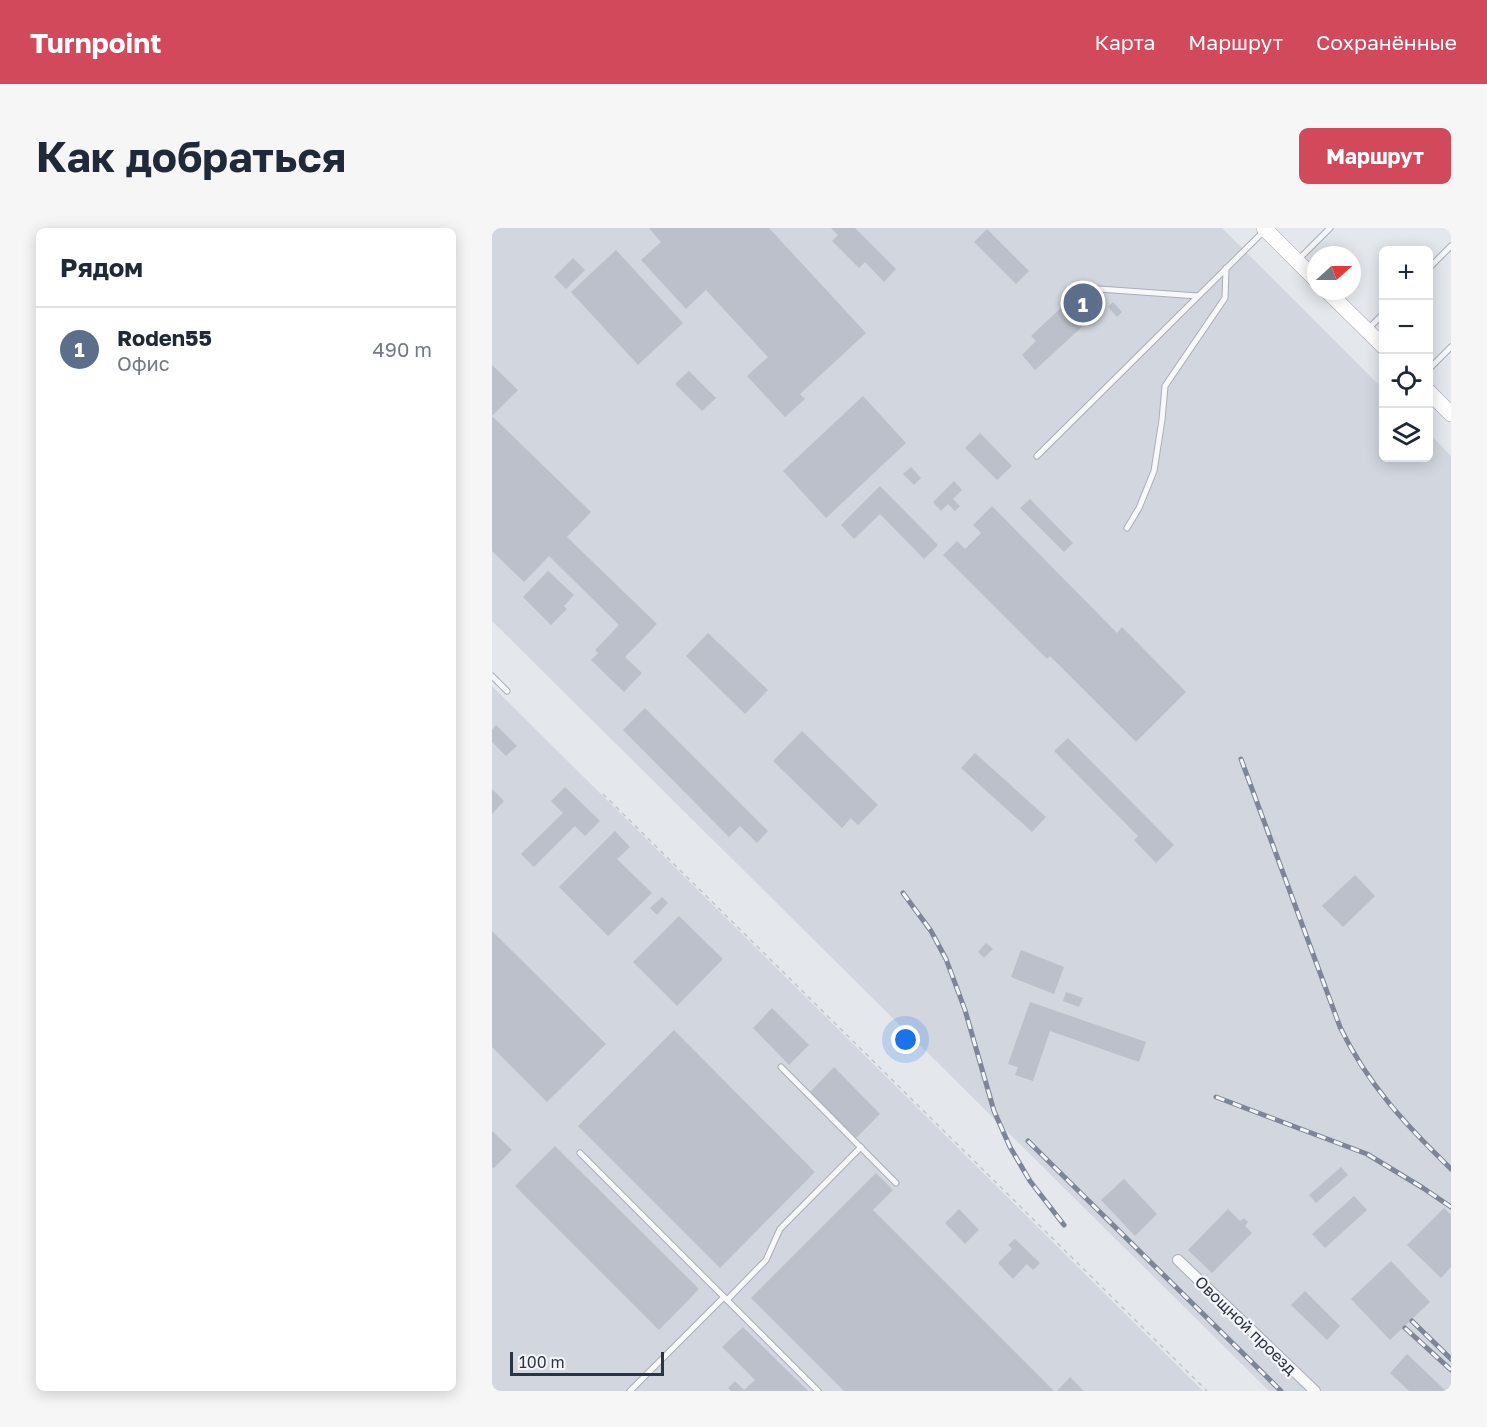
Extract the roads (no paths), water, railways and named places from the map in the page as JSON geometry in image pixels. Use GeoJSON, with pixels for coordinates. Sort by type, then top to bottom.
{"type":"FeatureCollection","features":[{"type":"Feature","properties":{"kind":"main road"},"geometry":{"type":"LineString","coordinates":[[1264,229],[1307,271]]}},
{"type":"Feature","properties":{"kind":"main road"},"geometry":{"type":"LineString","coordinates":[[1336,300],[1379,343]]}},
{"type":"Feature","properties":{"kind":"main road"},"geometry":{"type":"LineString","coordinates":[[1433,396],[1451,414]]}},
{"type":"Feature","properties":{"kind":"street","name":"Овощной проезд"},"geometry":{"type":"LineString","coordinates":[[1178,1260],[1315,1391]]}},
{"type":"Feature","properties":{"kind":"lane"},"geometry":{"type":"LineString","coordinates":[[1297,261],[1330,228]]}},
{"type":"Feature","properties":{"kind":"lane"},"geometry":{"type":"LineString","coordinates":[[1037,456],[1264,229]]}},
{"type":"Feature","properties":{"kind":"lane"},"geometry":{"type":"LineString","coordinates":[[1433,264],[1451,246]]}},
{"type":"Feature","properties":{"kind":"lane"},"geometry":{"type":"LineString","coordinates":[[1127,528],[1139,508],[1154,471],[1165,386],[1225,298],[1226,268]]}},
{"type":"Feature","properties":{"kind":"lane"},"geometry":{"type":"LineString","coordinates":[[1099,289],[1198,296]]}},
{"type":"Feature","properties":{"kind":"lane"},"geometry":{"type":"LineString","coordinates":[[1367,330],[1379,317]]}},
{"type":"Feature","properties":{"kind":"lane"},"geometry":{"type":"LineString","coordinates":[[1433,365],[1451,347]]}},
{"type":"Feature","properties":{"kind":"lane"},"geometry":{"type":"LineString","coordinates":[[492,676],[507,691]]}},
{"type":"Feature","properties":{"kind":"lane"},"geometry":{"type":"LineString","coordinates":[[781,1067],[896,1183]]}},
{"type":"Feature","properties":{"kind":"lane"},"geometry":{"type":"LineString","coordinates":[[630,1391],[766,1260],[780,1229],[861,1147]]}},
{"type":"Feature","properties":{"kind":"lane"},"geometry":{"type":"LineString","coordinates":[[580,1153],[818,1391]]}},
{"type":"Feature","properties":{"kind":"railway"},"geometry":{"type":"LineString","coordinates":[[1241,759],[1340,1027],[1363,1067],[1389,1103],[1451,1169]]}},
{"type":"Feature","properties":{"kind":"railway"},"geometry":{"type":"LineString","coordinates":[[903,893],[931,931],[946,959],[965,1010],[994,1111],[1010,1147],[1030,1181],[1064,1225]]}},
{"type":"Feature","properties":{"kind":"railway"},"geometry":{"type":"LineString","coordinates":[[1216,1097],[1367,1154],[1451,1207]]}},
{"type":"Feature","properties":{"kind":"railway"},"geometry":{"type":"LineString","coordinates":[[1028,1141],[1281,1391]]}},
{"type":"Feature","properties":{"kind":"railway"},"geometry":{"type":"LineString","coordinates":[[1412,1321],[1451,1359]]}},
{"type":"Feature","properties":{"kind":"railway"},"geometry":{"type":"LineString","coordinates":[[1405,1328],[1451,1370]]}},
{"type":"Feature","properties":{"kind":"place","name":"Roden55"},"geometry":{"type":"Point","coordinates":[1083,303]}}]}
